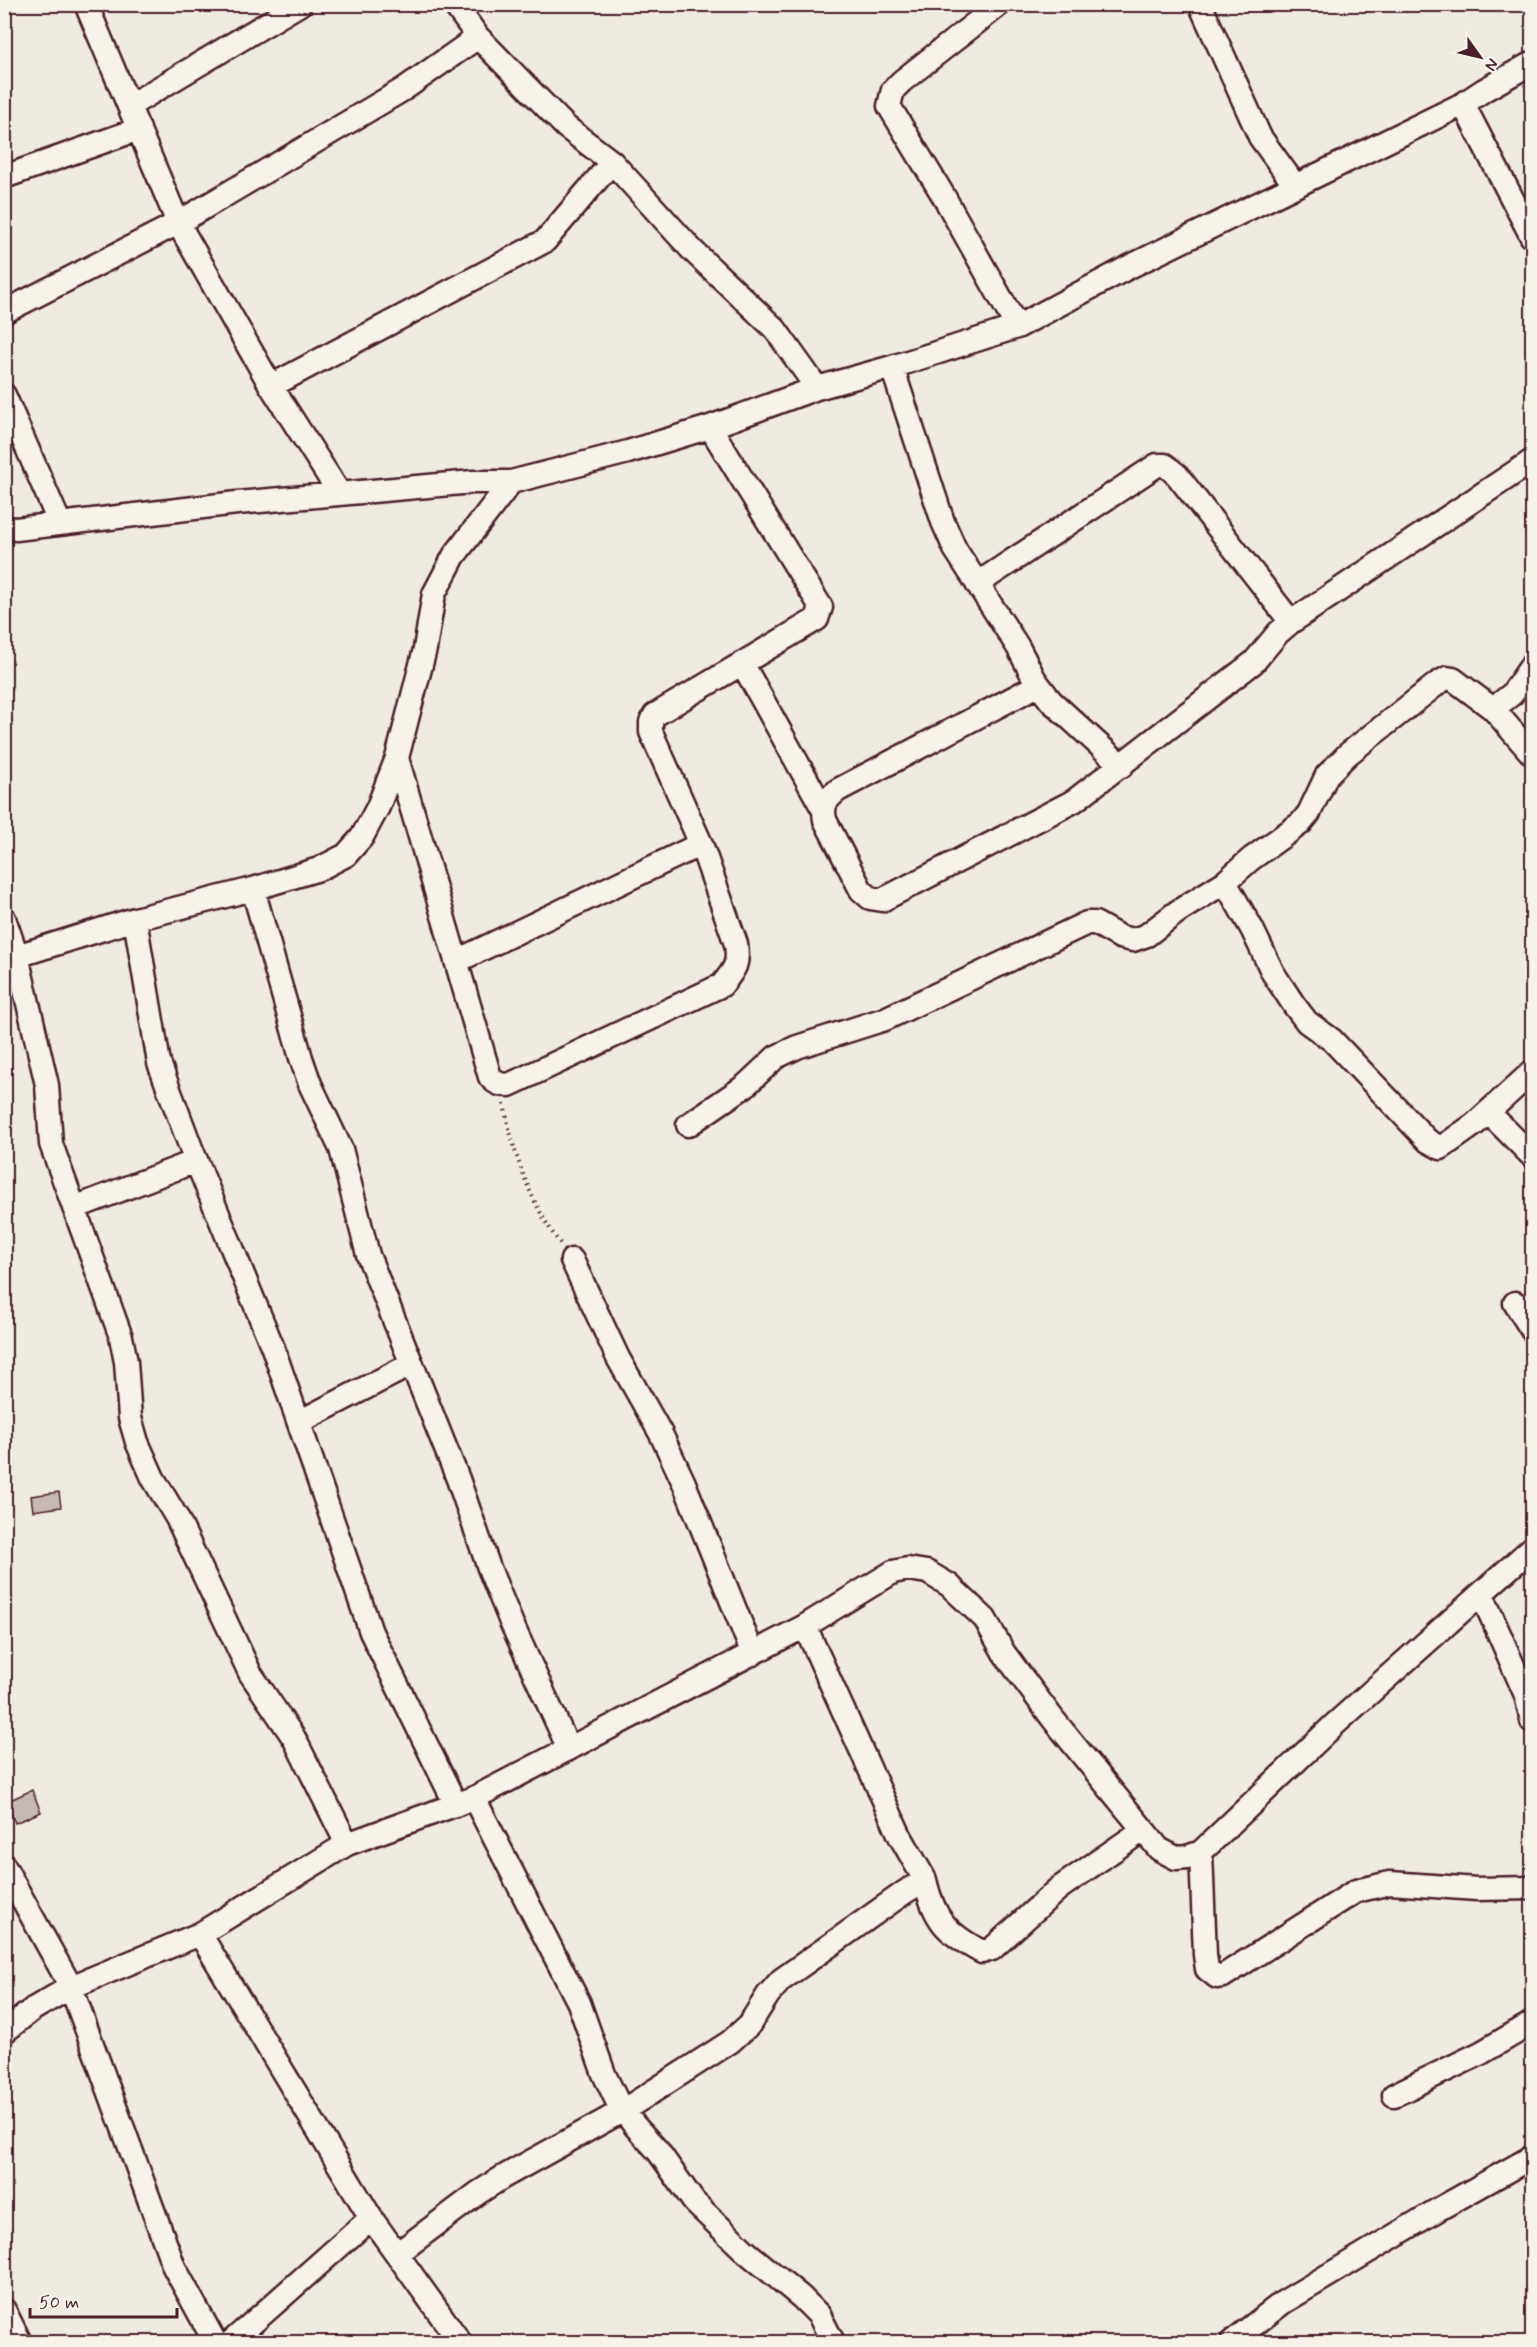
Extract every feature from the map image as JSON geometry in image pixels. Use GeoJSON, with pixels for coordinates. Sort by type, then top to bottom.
{"type":"FeatureCollection","features":[{"type":"Feature","properties":{"kind":"street"},"geometry":{"type":"LineString","coordinates":[[86,4],[178,223],[271,386],[340,494]]}},
{"type":"Feature","properties":{"kind":"street"},"geometry":{"type":"LineString","coordinates":[[129,106],[300,4]]}},
{"type":"Feature","properties":{"kind":"street"},"geometry":{"type":"LineString","coordinates":[[454,4],[478,37],[566,127],[612,162],[692,250],[775,328],[817,388]]}},
{"type":"Feature","properties":{"kind":"street"},"geometry":{"type":"LineString","coordinates":[[1000,4],[902,81],[893,90],[889,106],[943,195],[1017,327]]}},
{"type":"Feature","properties":{"kind":"street"},"geometry":{"type":"LineString","coordinates":[[1200,4],[1260,137],[1294,184]]}},
{"type":"Feature","properties":{"kind":"street"},"geometry":{"type":"LineString","coordinates":[[4,312],[178,223],[388,99],[478,37]]}},
{"type":"Feature","properties":{"kind":"street"},"geometry":{"type":"LineString","coordinates":[[4,528],[16,529],[340,494],[473,482],[512,482],[628,452],[710,427],[817,388],[892,368],[1017,327],[1127,268],[1294,184],[1463,104],[1533,63]]}},
{"type":"Feature","properties":{"kind":"street"},"geometry":{"type":"LineString","coordinates":[[1463,104],[1533,237]]}},
{"type":"Feature","properties":{"kind":"street"},"geometry":{"type":"LineString","coordinates":[[4,177],[139,129]]}},
{"type":"Feature","properties":{"kind":"street"},"geometry":{"type":"LineString","coordinates":[[271,386],[545,241],[612,162]]}},
{"type":"Feature","properties":{"kind":"street"},"geometry":{"type":"LineString","coordinates":[[892,368],[943,522],[955,549],[1018,647],[1038,685],[1051,701],[1122,766]]}},
{"type":"Feature","properties":{"kind":"street"},"geometry":{"type":"LineString","coordinates":[[4,395],[60,524]]}},
{"type":"Feature","properties":{"kind":"street"},"geometry":{"type":"LineString","coordinates":[[397,758],[490,1077],[501,1085],[509,1085],[722,985],[733,972],[738,960],[736,944],[701,844],[651,732],[651,722],[655,715],[817,619],[821,608],[710,427]]}},
{"type":"Feature","properties":{"kind":"street"},"geometry":{"type":"LineString","coordinates":[[742,663],[822,807],[825,820],[861,891],[870,898],[882,900],[1048,817],[1074,801],[1254,662],[1278,633],[1291,622],[1533,461]]}},
{"type":"Feature","properties":{"kind":"street"},"geometry":{"type":"LineString","coordinates":[[977,584],[1157,465],[1165,465],[1177,475],[1291,622]]}},
{"type":"Feature","properties":{"kind":"street"},"geometry":{"type":"LineString","coordinates":[[11,958],[135,919],[253,889],[319,869],[346,855],[362,837],[378,807],[397,758],[425,649],[434,594],[454,556],[512,482]]}},
{"type":"Feature","properties":{"kind":"street"},"geometry":{"type":"LineString","coordinates":[[1493,709],[1512,694],[1533,665]]}},
{"type":"Feature","properties":{"kind":"street"},"geometry":{"type":"LineString","coordinates":[[688,1125],[745,1086],[776,1058],[797,1047],[885,1018],[1087,923],[1095,923],[1120,937],[1133,940],[1147,935],[1177,912],[1225,882],[1251,858],[1301,823],[1327,775],[1348,754],[1447,678],[1453,679],[1493,709],[1533,754]]}},
{"type":"Feature","properties":{"kind":"street"},"geometry":{"type":"LineString","coordinates":[[822,807],[826,800],[838,790],[1038,685]]}},
{"type":"Feature","properties":{"kind":"street"},"geometry":{"type":"LineString","coordinates":[[457,961],[701,844]]}},
{"type":"Feature","properties":{"kind":"street"},"geometry":{"type":"LineString","coordinates":[[1225,882],[1252,929],[1273,973],[1307,1022],[1332,1040],[1428,1141],[1442,1148],[1488,1112],[1533,1072]]}},
{"type":"Feature","properties":{"kind":"street"},"geometry":{"type":"LineString","coordinates":[[253,889],[301,1058],[340,1149],[368,1255],[458,1479],[506,1611],[569,1749]]}},
{"type":"Feature","properties":{"kind":"street"},"geometry":{"type":"LineString","coordinates":[[4,918],[11,958],[47,1085],[51,1144],[121,1337],[126,1362],[130,1418],[137,1442],[153,1478],[177,1518],[250,1673],[294,1738],[347,1844]]}},
{"type":"Feature","properties":{"kind":"street"},"geometry":{"type":"LineString","coordinates":[[135,919],[159,1063],[196,1161],[273,1348],[371,1632],[579,2003],[604,2074],[624,2110],[658,2151],[694,2202],[744,2250],[801,2297],[819,2316],[833,2343]]}},
{"type":"Feature","properties":{"kind":"street"},"geometry":{"type":"LineString","coordinates":[[1488,1112],[1533,1156]]}},
{"type":"Feature","properties":{"kind":"street"},"geometry":{"type":"LineString","coordinates":[[74,1208],[196,1161]]}},
{"type":"Feature","properties":{"kind":"street"},"geometry":{"type":"LineString","coordinates":[[573,1260],[618,1358],[661,1434],[684,1483],[753,1654]]}},
{"type":"Feature","properties":{"kind":"street"},"geometry":{"type":"LineString","coordinates":[[1515,1303],[1533,1330]]}},
{"type":"Feature","properties":{"kind":"street"},"geometry":{"type":"LineString","coordinates":[[299,1422],[412,1364]]}},
{"type":"Feature","properties":{"kind":"street"},"geometry":{"type":"LineString","coordinates":[[4,2032],[33,2009],[71,1987],[200,1934],[347,1844],[465,1802],[806,1626],[893,1572],[908,1569],[927,1572],[949,1585],[985,1619],[1004,1653],[1053,1719],[1159,1849],[1176,1858],[1186,1857],[1201,1852],[1334,1725],[1533,1548]]}},
{"type":"Feature","properties":{"kind":"street"},"geometry":{"type":"LineString","coordinates":[[1482,1595],[1526,1695],[1533,1721]]}},
{"type":"Feature","properties":{"kind":"street"},"geometry":{"type":"LineString","coordinates":[[806,1626],[900,1836],[925,1880],[931,1906],[946,1927],[968,1944],[982,1952],[992,1949],[1058,1889],[1143,1830]]}},
{"type":"Feature","properties":{"kind":"street"},"geometry":{"type":"LineString","coordinates":[[1201,1852],[1205,1955],[1207,1969],[1217,1977],[1224,1976],[1356,1891],[1390,1883],[1477,1888],[1533,1888]]}},
{"type":"Feature","properties":{"kind":"street"},"geometry":{"type":"LineString","coordinates":[[4,1866],[71,1987],[174,2267],[215,2343]]}},
{"type":"Feature","properties":{"kind":"street"},"geometry":{"type":"LineString","coordinates":[[397,2254],[503,2177],[624,2110],[730,2042],[749,2025],[768,1995],[781,1980],[925,1880]]}},
{"type":"Feature","properties":{"kind":"street"},"geometry":{"type":"LineString","coordinates":[[200,1934],[371,2218],[460,2343]]}},
{"type":"Feature","properties":{"kind":"street"},"geometry":{"type":"LineString","coordinates":[[1394,2095],[1481,2053],[1533,2023]]}},
{"type":"Feature","properties":{"kind":"street"},"geometry":{"type":"LineString","coordinates":[[1232,2343],[1282,2303],[1439,2209],[1533,2157]]}},
{"type":"Feature","properties":{"kind":"street"},"geometry":{"type":"LineString","coordinates":[[231,2343],[371,2218]]}},
{"type":"Feature","properties":{"kind":"street"},"geometry":{"type":"LineString","coordinates":[[4,2310],[20,2343]]}},
{"type":"Feature","properties":{"kind":"path"},"geometry":{"type":"LineString","coordinates":[[501,1085],[508,1129],[518,1164],[553,1234],[573,1260]]}},
{"type":"Feature","properties":{"kind":"building"},"geometry":{"type":"Polygon","coordinates":[[[59,1492],[61,1507],[33,1511],[31,1496],[59,1492]]]}},
{"type":"Feature","properties":{"kind":"building"},"geometry":{"type":"Polygon","coordinates":[[[32,1790],[41,1812],[15,1823],[6,1802],[32,1790]]]}}]}
